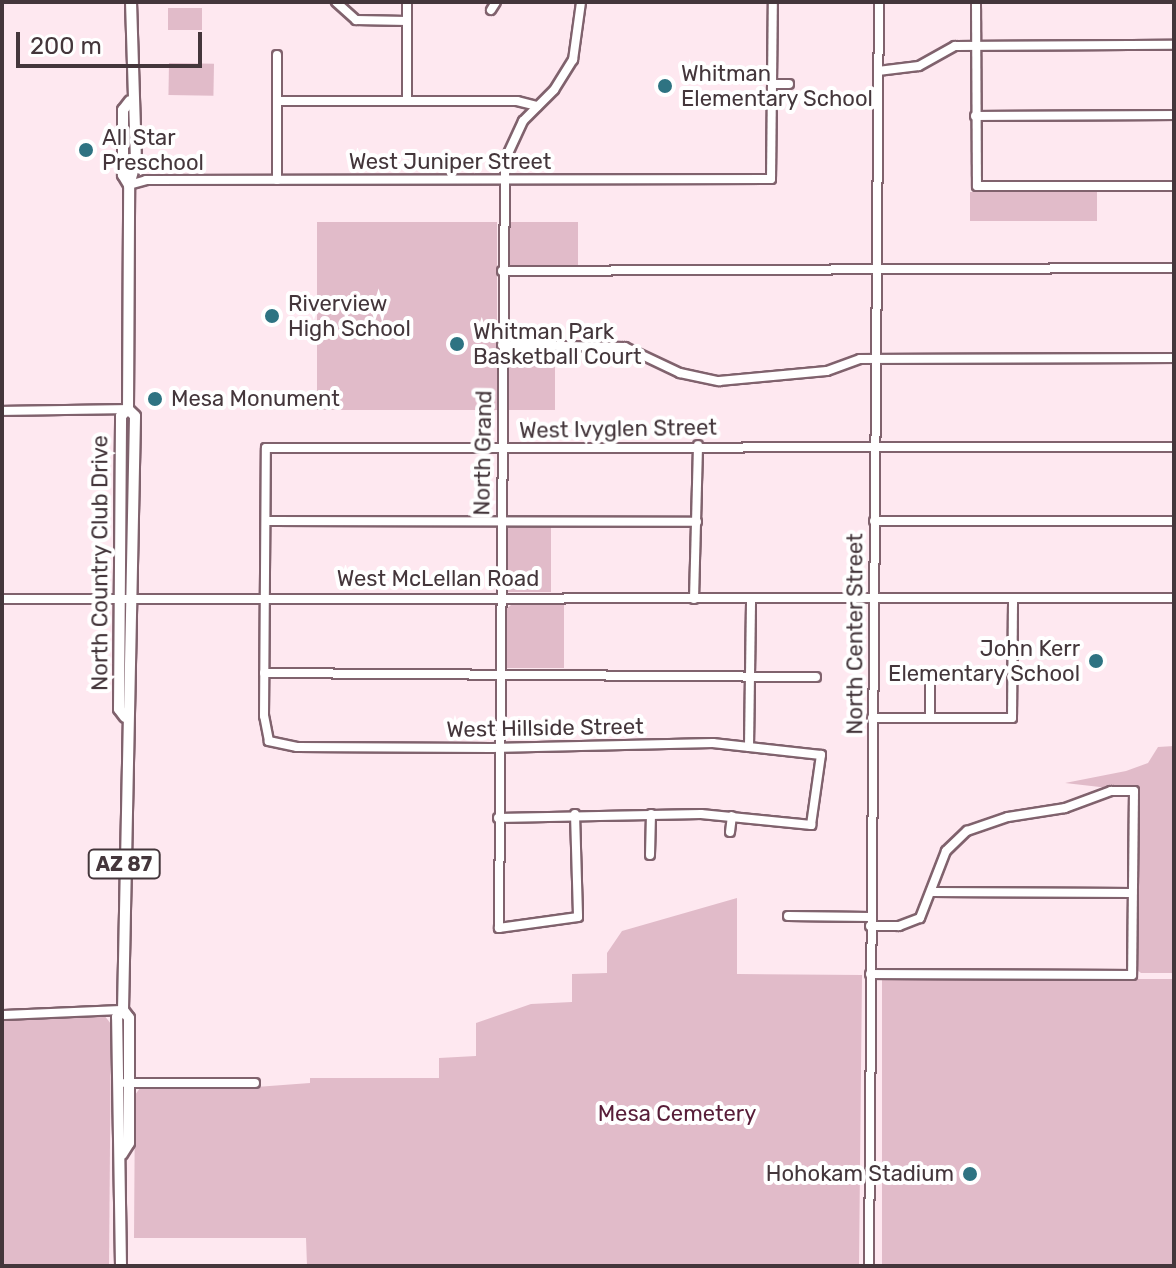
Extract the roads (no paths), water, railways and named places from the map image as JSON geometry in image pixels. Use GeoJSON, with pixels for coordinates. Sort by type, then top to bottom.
{"type":"FeatureCollection","features":[{"type":"Feature","properties":{"kind":"main road","name":"North Country Club Drive"},"geometry":{"type":"LineString","coordinates":[[125,717],[119,709],[121,416],[128,409],[129,185],[136,161],[136,110],[130,101],[131,2]]}},
{"type":"Feature","properties":{"kind":"main road","name":"North Country Club Drive"},"geometry":{"type":"LineString","coordinates":[[122,1154],[129,1143],[129,1018],[123,1010],[125,717],[132,706],[135,416],[128,409]]}},
{"type":"Feature","properties":{"kind":"main road","name":"North Country Club Drive"},"geometry":{"type":"LineString","coordinates":[[121,1266],[122,1154],[116,1144],[116,1083],[117,1017],[123,1010]]}},
{"type":"Feature","properties":{"kind":"street"},"geometry":{"type":"LineString","coordinates":[[336,2],[356,20],[407,21]]}},
{"type":"Feature","properties":{"kind":"street"},"geometry":{"type":"LineString","coordinates":[[407,2],[407,101]]}},
{"type":"Feature","properties":{"kind":"street","name":"North Grand"},"geometry":{"type":"LineString","coordinates":[[575,814],[578,917],[499,928],[504,180],[512,139],[573,60],[581,2]]}},
{"type":"Feature","properties":{"kind":"street"},"geometry":{"type":"LineString","coordinates":[[773,2],[772,84],[789,84]]}},
{"type":"Feature","properties":{"kind":"street","name":"North Center Street"},"geometry":{"type":"LineString","coordinates":[[869,1266],[879,2]]}},
{"type":"Feature","properties":{"kind":"street"},"geometry":{"type":"LineString","coordinates":[[976,2],[977,186],[1174,186]]}},
{"type":"Feature","properties":{"kind":"street"},"geometry":{"type":"LineString","coordinates":[[878,71],[902,70],[941,51],[975,45],[1174,45]]}},
{"type":"Feature","properties":{"kind":"street"},"geometry":{"type":"LineString","coordinates":[[277,55],[277,180]]}},
{"type":"Feature","properties":{"kind":"street","name":"West Juniper Street"},"geometry":{"type":"LineString","coordinates":[[129,185],[277,180],[771,179],[772,84]]}},
{"type":"Feature","properties":{"kind":"street"},"geometry":{"type":"LineString","coordinates":[[277,101],[517,101],[537,106]]}},
{"type":"Feature","properties":{"kind":"street"},"geometry":{"type":"LineString","coordinates":[[975,116],[1174,115]]}},
{"type":"Feature","properties":{"kind":"street"},"geometry":{"type":"LineString","coordinates":[[502,271],[1174,268]]}},
{"type":"Feature","properties":{"kind":"street"},"geometry":{"type":"LineString","coordinates":[[502,345],[618,345],[645,353],[680,373],[719,381],[827,371],[876,359],[1174,358]]}},
{"type":"Feature","properties":{"kind":"street"},"geometry":{"type":"LineString","coordinates":[[2,411],[128,409]]}},
{"type":"Feature","properties":{"kind":"street"},"geometry":{"type":"LineString","coordinates":[[694,599],[698,445]]}},
{"type":"Feature","properties":{"kind":"street","name":"West Ivyglen Street"},"geometry":{"type":"LineString","coordinates":[[266,521],[266,448],[698,445],[1174,447]]}},
{"type":"Feature","properties":{"kind":"street"},"geometry":{"type":"LineString","coordinates":[[697,522],[266,521],[264,673],[751,673],[816,677]]}},
{"type":"Feature","properties":{"kind":"street"},"geometry":{"type":"LineString","coordinates":[[874,521],[1174,521]]}},
{"type":"Feature","properties":{"kind":"street"},"geometry":{"type":"LineString","coordinates":[[749,747],[751,598]]}},
{"type":"Feature","properties":{"kind":"street","name":"West McLellan Road"},"geometry":{"type":"LineString","coordinates":[[2,599],[1174,598]]}},
{"type":"Feature","properties":{"kind":"street"},"geometry":{"type":"LineString","coordinates":[[872,718],[1012,718],[1013,599]]}},
{"type":"Feature","properties":{"kind":"street","name":"West Hillside Street"},"geometry":{"type":"LineString","coordinates":[[264,673],[269,741],[297,747],[498,748],[555,743],[749,747],[821,755],[811,825],[732,816]]}},
{"type":"Feature","properties":{"kind":"street"},"geometry":{"type":"LineString","coordinates":[[930,683],[930,718]]}},
{"type":"Feature","properties":{"kind":"street"},"geometry":{"type":"LineString","coordinates":[[788,916],[909,925],[927,908],[951,843],[967,831],[1008,817],[1065,808],[1111,791],[1134,791],[1132,975],[870,974]]}},
{"type":"Feature","properties":{"kind":"street"},"geometry":{"type":"LineString","coordinates":[[498,818],[575,814],[732,816],[730,832]]}},
{"type":"Feature","properties":{"kind":"street"},"geometry":{"type":"LineString","coordinates":[[650,855],[651,814]]}},
{"type":"Feature","properties":{"kind":"street"},"geometry":{"type":"LineString","coordinates":[[932,892],[1132,893]]}},
{"type":"Feature","properties":{"kind":"street"},"geometry":{"type":"LineString","coordinates":[[2,1015],[123,1010]]}},
{"type":"Feature","properties":{"kind":"street"},"geometry":{"type":"LineString","coordinates":[[116,1083],[255,1083]]}},
{"type":"Feature","properties":{"kind":"place","name":"Whitman Elementary School"},"geometry":{"type":"Point","coordinates":[665,86]}},
{"type":"Feature","properties":{"kind":"place","name":"All Star Preschool"},"geometry":{"type":"Point","coordinates":[86,150]}},
{"type":"Feature","properties":{"kind":"place","name":"Riverview High School"},"geometry":{"type":"Point","coordinates":[272,316]}},
{"type":"Feature","properties":{"kind":"place","name":"Whitman Park Basketball Court"},"geometry":{"type":"Point","coordinates":[457,344]}},
{"type":"Feature","properties":{"kind":"place","name":"Mesa Monument"},"geometry":{"type":"Point","coordinates":[155,399]}},
{"type":"Feature","properties":{"kind":"place","name":"John Kerr Elementary School"},"geometry":{"type":"Point","coordinates":[1096,661]}},
{"type":"Feature","properties":{"kind":"place","name":"Hohokam Stadium"},"geometry":{"type":"Point","coordinates":[970,1174]}},
{"type":"Feature","properties":{"kind":"park label","name":"Mesa Cemetery"},"geometry":{"type":"Point","coordinates":[677,1114]}}]}
